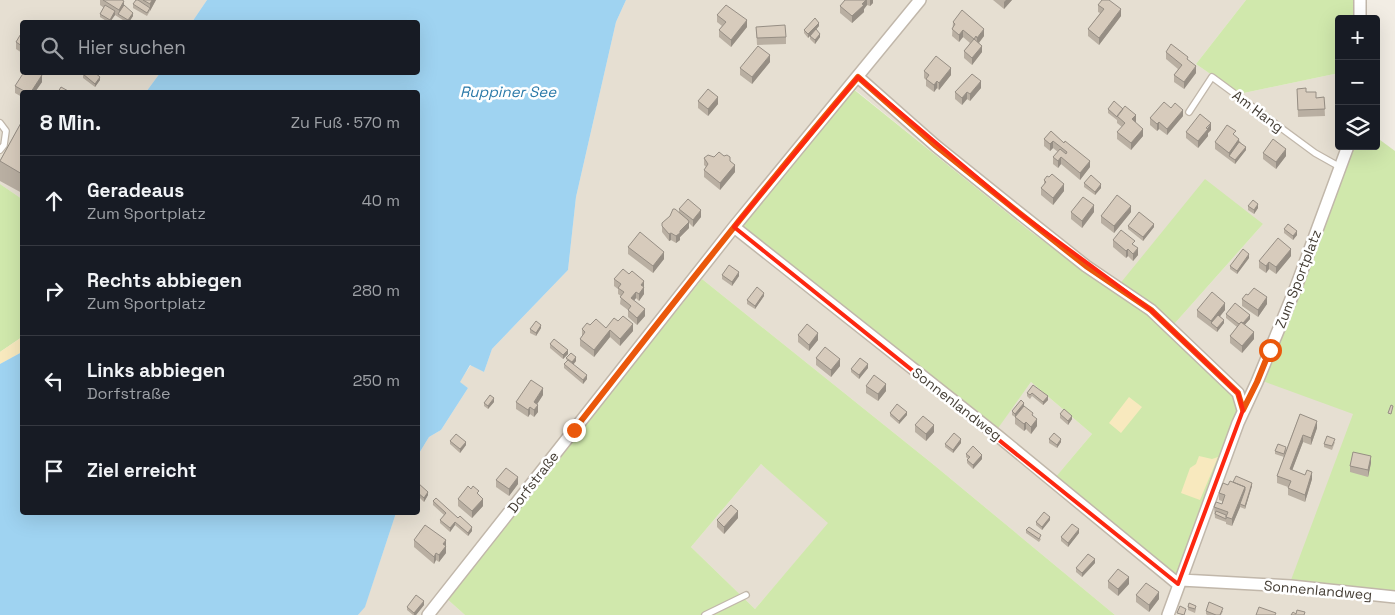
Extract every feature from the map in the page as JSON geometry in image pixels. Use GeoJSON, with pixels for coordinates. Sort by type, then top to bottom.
{"type":"FeatureCollection","features":[{"type":"Feature","properties":{"kind":"street","name":"Dorfstraße"},"geometry":{"type":"LineString","coordinates":[[428,615],[734,227],[920,0]]}},
{"type":"Feature","properties":{"kind":"street"},"geometry":{"type":"LineString","coordinates":[[1360,0],[1360,15]]}},
{"type":"Feature","properties":{"kind":"street"},"geometry":{"type":"LineString","coordinates":[[858,77],[936,146],[1018,212],[1086,266],[1151,310],[1238,393],[1243,410]]}},
{"type":"Feature","properties":{"kind":"street","name":"Zum Sportplatz"},"geometry":{"type":"LineString","coordinates":[[1180,582],[1243,410],[1257,382],[1296,287],[1346,150]]}},
{"type":"Feature","properties":{"kind":"street","name":"Sonnenlandweg"},"geometry":{"type":"LineString","coordinates":[[734,227],[1180,582],[1291,586],[1395,597]]}},
{"type":"Feature","properties":{"kind":"street"},"geometry":{"type":"LineString","coordinates":[[1168,615],[1180,582]]}},
{"type":"Feature","properties":{"kind":"lane","name":"Am Hang"},"geometry":{"type":"LineString","coordinates":[[1189,112],[1212,77],[1315,153],[1340,167]]}},
{"type":"Feature","properties":{"kind":"lane"},"geometry":{"type":"LineString","coordinates":[[0,123],[6,131],[4,145],[0,150]]}},
{"type":"Feature","properties":{"kind":"lane"},"geometry":{"type":"LineString","coordinates":[[705,615],[746,595]]}},
{"type":"Feature","properties":{"kind":"highlighted area"},"geometry":{"type":"Polygon","coordinates":[[[858,77],[1018,212],[1151,310],[1238,393],[1243,410],[1178,584],[734,227],[858,77]]]}},
{"type":"Feature","properties":{"kind":"shaded area"},"geometry":{"type":"Polygon","coordinates":[[[0,0],[207,0],[193,20],[20,20],[20,75],[159,75],[147,90],[20,90],[20,198],[0,184],[0,0]]]}},
{"type":"Feature","properties":{"kind":"shaded area"},"geometry":{"type":"Polygon","coordinates":[[[626,0],[1246,0],[1196,64],[1239,94],[1335,74],[1335,150],[1350,150],[1353,413],[1395,602],[1395,615],[1115,615],[934,465],[702,279],[446,598],[465,615],[358,615],[365,606],[395,515],[420,515],[420,452],[429,437],[441,430],[468,388],[459,382],[471,365],[484,372],[492,349],[568,270],[576,197],[616,22],[626,0]],[[853,88],[996,430],[1031,382],[1092,434],[1055,478],[1175,496],[1168,331],[1263,224],[1115,292],[1031,232],[853,88]]]}},
{"type":"Feature","properties":{"kind":"shaded area"},"geometry":{"type":"Polygon","coordinates":[[[761,464],[829,523],[755,609],[691,547],[761,464]]]}},
{"type":"Feature","properties":{"kind":"green space"},"geometry":{"type":"Polygon","coordinates":[[[1246,0],[1360,0],[1359,15],[1335,15],[1335,74],[1239,94],[1196,64],[1246,0]]]}},
{"type":"Feature","properties":{"kind":"green space"},"geometry":{"type":"Polygon","coordinates":[[[852,88],[1031,232],[1114,291],[1205,179],[1263,224],[1168,331],[1232,394],[1238,409],[1177,578],[1054,479],[1092,434],[1031,382],[996,431],[735,226],[852,88]]]}},
{"type":"Feature","properties":{"kind":"green space"},"geometry":{"type":"Polygon","coordinates":[[[1380,140],[1395,151],[1395,595],[1291,580],[1353,414],[1260,380],[1348,150],[1380,150],[1380,140]]]}},
{"type":"Feature","properties":{"kind":"green space"},"geometry":{"type":"Polygon","coordinates":[[[0,184],[20,198],[20,338],[0,352],[0,184]]]}},
{"type":"Feature","properties":{"kind":"green space"},"geometry":{"type":"Polygon","coordinates":[[[702,279],[934,465],[1115,615],[465,615],[446,598],[702,279]],[[761,464],[691,547],[755,609],[828,523],[761,464]]]}},
{"type":"Feature","properties":{"kind":"sand"},"geometry":{"type":"Polygon","coordinates":[[[20,338],[20,353],[0,364],[0,352],[20,338]]]}},
{"type":"Feature","properties":{"kind":"sand"},"geometry":{"type":"Polygon","coordinates":[[[1129,397],[1142,407],[1121,433],[1109,423],[1129,397]]]}},
{"type":"Feature","properties":{"kind":"sand"},"geometry":{"type":"Polygon","coordinates":[[[1199,456],[1212,459],[1218,457],[1200,500],[1181,493],[1190,468],[1196,464],[1199,456]]]}},
{"type":"Feature","properties":{"kind":"water","name":"Ruppiner See"},"geometry":{"type":"Polygon","coordinates":[[[207,0],[626,0],[616,22],[576,197],[568,270],[492,349],[484,372],[470,365],[460,382],[468,388],[441,430],[429,437],[420,452],[420,90],[147,90],[159,75],[420,75],[420,20],[193,20],[207,0]]]}},
{"type":"Feature","properties":{"kind":"water"},"geometry":{"type":"Polygon","coordinates":[[[20,353],[20,515],[395,515],[365,607],[358,615],[0,615],[0,364],[20,353]]]}},
{"type":"Feature","properties":{"kind":"building"},"geometry":{"type":"Polygon","coordinates":[[[103,0],[122,0],[124,1],[119,10],[103,0]]]}},
{"type":"Feature","properties":{"kind":"building"},"geometry":{"type":"Polygon","coordinates":[[[136,0],[150,8],[147,13],[133,4],[136,0]]]}},
{"type":"Feature","properties":{"kind":"building"},"geometry":{"type":"Polygon","coordinates":[[[143,0],[152,0],[150,4],[143,0]]]}},
{"type":"Feature","properties":{"kind":"building"},"geometry":{"type":"Polygon","coordinates":[[[845,0],[866,0],[862,4],[864,5],[852,16],[840,6],[845,0]]]}},
{"type":"Feature","properties":{"kind":"building"},"geometry":{"type":"Polygon","coordinates":[[[1102,0],[1109,0],[1121,9],[1099,38],[1088,29],[1104,9],[1098,5],[1102,0]]]}},
{"type":"Feature","properties":{"kind":"building"},"geometry":{"type":"Polygon","coordinates":[[[105,5],[115,11],[110,20],[100,14],[105,5]]]}},
{"type":"Feature","properties":{"kind":"building"},"geometry":{"type":"Polygon","coordinates":[[[124,5],[133,13],[128,20],[118,14],[124,5]]]}},
{"type":"Feature","properties":{"kind":"building"},"geometry":{"type":"Polygon","coordinates":[[[726,5],[747,20],[731,40],[719,30],[726,22],[717,15],[726,5]]]}},
{"type":"Feature","properties":{"kind":"building"},"geometry":{"type":"Polygon","coordinates":[[[962,10],[984,29],[977,38],[976,36],[974,39],[963,30],[959,35],[952,29],[955,24],[953,22],[962,10]]]}},
{"type":"Feature","properties":{"kind":"building"},"geometry":{"type":"Polygon","coordinates":[[[815,18],[819,23],[808,34],[804,30],[815,18]]]}},
{"type":"Feature","properties":{"kind":"building"},"geometry":{"type":"Polygon","coordinates":[[[785,25],[786,37],[757,38],[756,27],[785,25]]]}},
{"type":"Feature","properties":{"kind":"building"},"geometry":{"type":"Polygon","coordinates":[[[816,29],[820,34],[815,40],[810,36],[816,29]]]}},
{"type":"Feature","properties":{"kind":"building"},"geometry":{"type":"Polygon","coordinates":[[[20,35],[20,45],[16,42],[20,35]]]}},
{"type":"Feature","properties":{"kind":"building"},"geometry":{"type":"Polygon","coordinates":[[[974,39],[982,46],[972,58],[964,51],[974,39]]]}},
{"type":"Feature","properties":{"kind":"building"},"geometry":{"type":"Polygon","coordinates":[[[1171,44],[1196,66],[1184,82],[1174,75],[1182,65],[1166,52],[1171,44]]]}},
{"type":"Feature","properties":{"kind":"building"},"geometry":{"type":"Polygon","coordinates":[[[758,46],[770,55],[752,77],[740,68],[758,46]]]}},
{"type":"Feature","properties":{"kind":"building"},"geometry":{"type":"Polygon","coordinates":[[[936,56],[951,68],[939,83],[937,81],[934,85],[926,79],[929,75],[924,71],[936,56]]]}},
{"type":"Feature","properties":{"kind":"building"},"geometry":{"type":"Polygon","coordinates":[[[972,74],[981,81],[970,94],[967,92],[962,98],[955,92],[972,74]]]}},
{"type":"Feature","properties":{"kind":"building"},"geometry":{"type":"Polygon","coordinates":[[[22,75],[42,75],[32,90],[22,90],[15,86],[22,75]]]}},
{"type":"Feature","properties":{"kind":"building"},"geometry":{"type":"Polygon","coordinates":[[[84,75],[98,75],[100,77],[95,84],[84,75]]]}},
{"type":"Feature","properties":{"kind":"building"},"geometry":{"type":"Polygon","coordinates":[[[1306,88],[1306,92],[1316,92],[1316,98],[1324,97],[1325,109],[1298,110],[1297,89],[1306,88]]]}},
{"type":"Feature","properties":{"kind":"building"},"geometry":{"type":"Polygon","coordinates":[[[708,89],[718,97],[708,109],[698,101],[708,89]]]}},
{"type":"Feature","properties":{"kind":"building"},"geometry":{"type":"Polygon","coordinates":[[[1114,101],[1123,109],[1117,117],[1108,109],[1114,101]]]}},
{"type":"Feature","properties":{"kind":"building"},"geometry":{"type":"Polygon","coordinates":[[[1164,102],[1171,108],[1175,103],[1183,110],[1167,129],[1159,122],[1157,124],[1150,118],[1164,102]]]}},
{"type":"Feature","properties":{"kind":"building"},"geometry":{"type":"Polygon","coordinates":[[[1125,106],[1136,115],[1132,119],[1143,129],[1131,143],[1117,132],[1125,123],[1117,116],[1125,106]]]}},
{"type":"Feature","properties":{"kind":"building"},"geometry":{"type":"Polygon","coordinates":[[[1200,114],[1211,123],[1198,141],[1186,132],[1200,114]]]}},
{"type":"Feature","properties":{"kind":"building"},"geometry":{"type":"Polygon","coordinates":[[[20,125],[20,173],[0,161],[20,125]]]}},
{"type":"Feature","properties":{"kind":"building"},"geometry":{"type":"Polygon","coordinates":[[[1227,125],[1236,131],[1233,134],[1239,139],[1229,153],[1215,142],[1227,125]]]}},
{"type":"Feature","properties":{"kind":"building"},"geometry":{"type":"Polygon","coordinates":[[[1051,131],[1064,143],[1065,141],[1090,161],[1080,173],[1061,157],[1058,161],[1053,157],[1060,149],[1066,154],[1067,152],[1053,141],[1050,144],[1044,139],[1051,131]]]}},
{"type":"Feature","properties":{"kind":"building"},"geometry":{"type":"Polygon","coordinates":[[[1273,139],[1286,149],[1276,162],[1263,153],[1273,139]]]}},
{"type":"Feature","properties":{"kind":"building"},"geometry":{"type":"Polygon","coordinates":[[[1239,142],[1246,147],[1235,160],[1229,156],[1239,142]]]}},
{"type":"Feature","properties":{"kind":"building"},"geometry":{"type":"Polygon","coordinates":[[[719,152],[724,156],[730,157],[730,161],[735,165],[720,183],[704,170],[708,164],[704,158],[708,155],[714,157],[719,152]]]}},
{"type":"Feature","properties":{"kind":"building"},"geometry":{"type":"Polygon","coordinates":[[[1052,174],[1064,184],[1053,198],[1041,188],[1046,182],[1044,180],[1047,176],[1049,177],[1052,174]]]}},
{"type":"Feature","properties":{"kind":"building"},"geometry":{"type":"Polygon","coordinates":[[[1091,175],[1101,184],[1095,192],[1084,183],[1091,175]]]}},
{"type":"Feature","properties":{"kind":"building"},"geometry":{"type":"Polygon","coordinates":[[[1117,195],[1131,206],[1114,226],[1101,216],[1117,195]]]}},
{"type":"Feature","properties":{"kind":"building"},"geometry":{"type":"Polygon","coordinates":[[[1083,197],[1094,205],[1082,221],[1071,212],[1083,197]]]}},
{"type":"Feature","properties":{"kind":"building"},"geometry":{"type":"Polygon","coordinates":[[[688,199],[701,210],[693,220],[679,209],[688,199]]]}},
{"type":"Feature","properties":{"kind":"building"},"geometry":{"type":"Polygon","coordinates":[[[1253,200],[1258,204],[1254,210],[1248,206],[1253,200]]]}},
{"type":"Feature","properties":{"kind":"building"},"geometry":{"type":"Polygon","coordinates":[[[673,209],[689,222],[676,236],[671,233],[669,234],[662,226],[662,223],[670,216],[673,209]]]}},
{"type":"Feature","properties":{"kind":"building"},"geometry":{"type":"Polygon","coordinates":[[[1139,212],[1154,224],[1143,237],[1128,226],[1139,212]]]}},
{"type":"Feature","properties":{"kind":"building"},"geometry":{"type":"Polygon","coordinates":[[[1288,224],[1297,231],[1293,236],[1284,229],[1288,224]]]}},
{"type":"Feature","properties":{"kind":"building"},"geometry":{"type":"Polygon","coordinates":[[[1121,230],[1135,241],[1132,244],[1138,248],[1133,254],[1128,249],[1126,251],[1113,240],[1121,230]]]}},
{"type":"Feature","properties":{"kind":"building"},"geometry":{"type":"Polygon","coordinates":[[[640,232],[664,252],[653,266],[628,247],[640,232]]]}},
{"type":"Feature","properties":{"kind":"building"},"geometry":{"type":"Polygon","coordinates":[[[1278,238],[1291,249],[1276,267],[1269,262],[1266,266],[1259,261],[1278,238]]]}},
{"type":"Feature","properties":{"kind":"building"},"geometry":{"type":"Polygon","coordinates":[[[1243,249],[1249,254],[1237,271],[1230,266],[1243,249]]]}},
{"type":"Feature","properties":{"kind":"building"},"geometry":{"type":"Polygon","coordinates":[[[729,265],[739,272],[732,282],[722,275],[729,265]]]}},
{"type":"Feature","properties":{"kind":"building"},"geometry":{"type":"Polygon","coordinates":[[[623,269],[629,274],[632,271],[644,281],[641,285],[644,287],[639,294],[636,292],[631,298],[645,309],[637,318],[628,310],[631,306],[620,297],[624,292],[618,288],[621,284],[614,279],[623,269]]]}},
{"type":"Feature","properties":{"kind":"building"},"geometry":{"type":"Polygon","coordinates":[[[757,287],[764,293],[755,306],[747,300],[757,287]]]}},
{"type":"Feature","properties":{"kind":"building"},"geometry":{"type":"Polygon","coordinates":[[[1254,288],[1267,297],[1258,310],[1242,299],[1254,288]]]}},
{"type":"Feature","properties":{"kind":"building"},"geometry":{"type":"Polygon","coordinates":[[[1212,292],[1225,303],[1211,321],[1197,310],[1212,292]]]}},
{"type":"Feature","properties":{"kind":"building"},"geometry":{"type":"Polygon","coordinates":[[[1235,303],[1250,315],[1243,323],[1239,324],[1226,314],[1235,303]]]}},
{"type":"Feature","properties":{"kind":"building"},"geometry":{"type":"Polygon","coordinates":[[[1218,315],[1224,320],[1217,328],[1211,323],[1218,315]]]}},
{"type":"Feature","properties":{"kind":"building"},"geometry":{"type":"Polygon","coordinates":[[[623,316],[633,324],[620,339],[610,330],[594,350],[580,339],[585,332],[582,329],[587,323],[590,325],[596,319],[606,328],[614,318],[618,321],[623,316]]]}},
{"type":"Feature","properties":{"kind":"building"},"geometry":{"type":"Polygon","coordinates":[[[536,321],[541,325],[536,333],[530,329],[536,321]]]}},
{"type":"Feature","properties":{"kind":"building"},"geometry":{"type":"Polygon","coordinates":[[[1241,322],[1254,332],[1242,346],[1230,336],[1241,322]]]}},
{"type":"Feature","properties":{"kind":"building"},"geometry":{"type":"Polygon","coordinates":[[[807,324],[818,333],[809,345],[798,335],[807,324]]]}},
{"type":"Feature","properties":{"kind":"building"},"geometry":{"type":"Polygon","coordinates":[[[554,339],[568,350],[563,355],[550,344],[554,339]]]}},
{"type":"Feature","properties":{"kind":"building"},"geometry":{"type":"Polygon","coordinates":[[[825,347],[840,359],[831,370],[816,358],[825,347]]]}},
{"type":"Feature","properties":{"kind":"building"},"geometry":{"type":"Polygon","coordinates":[[[571,353],[576,357],[572,362],[566,358],[571,353]]]}},
{"type":"Feature","properties":{"kind":"building"},"geometry":{"type":"Polygon","coordinates":[[[860,358],[868,364],[859,375],[851,369],[860,358]]]}},
{"type":"Feature","properties":{"kind":"building"},"geometry":{"type":"Polygon","coordinates":[[[568,360],[587,375],[583,380],[564,364],[568,360]]]}},
{"type":"Feature","properties":{"kind":"building"},"geometry":{"type":"Polygon","coordinates":[[[874,375],[886,384],[878,394],[866,386],[874,375]]]}},
{"type":"Feature","properties":{"kind":"building"},"geometry":{"type":"Polygon","coordinates":[[[531,380],[543,388],[534,402],[538,405],[534,410],[530,407],[528,410],[516,402],[531,380]]]}},
{"type":"Feature","properties":{"kind":"building"},"geometry":{"type":"Polygon","coordinates":[[[1033,385],[1048,396],[1043,402],[1032,393],[1030,395],[1027,393],[1033,385]]]}},
{"type":"Feature","properties":{"kind":"building"},"geometry":{"type":"Polygon","coordinates":[[[490,395],[494,398],[488,406],[484,403],[490,395]]]}},
{"type":"Feature","properties":{"kind":"building"},"geometry":{"type":"Polygon","coordinates":[[[1021,400],[1024,403],[1015,414],[1012,411],[1021,400]]]}},
{"type":"Feature","properties":{"kind":"building"},"geometry":{"type":"Polygon","coordinates":[[[897,404],[907,412],[899,421],[890,413],[897,404]]]}},
{"type":"Feature","properties":{"kind":"building"},"geometry":{"type":"Polygon","coordinates":[[[1391,405],[1393,406],[1391,414],[1388,413],[1391,405]]]}},
{"type":"Feature","properties":{"kind":"building"},"geometry":{"type":"Polygon","coordinates":[[[1024,406],[1037,419],[1031,427],[1026,422],[1024,424],[1015,417],[1024,406]]]}},
{"type":"Feature","properties":{"kind":"building"},"geometry":{"type":"Polygon","coordinates":[[[1064,409],[1072,416],[1068,421],[1060,414],[1064,409]]]}},
{"type":"Feature","properties":{"kind":"building"},"geometry":{"type":"Polygon","coordinates":[[[1300,414],[1317,421],[1311,438],[1303,435],[1290,469],[1305,475],[1307,470],[1312,472],[1305,495],[1288,488],[1291,481],[1277,476],[1300,414]]]}},
{"type":"Feature","properties":{"kind":"building"},"geometry":{"type":"Polygon","coordinates":[[[923,416],[934,425],[926,434],[915,425],[923,416]]]}},
{"type":"Feature","properties":{"kind":"building"},"geometry":{"type":"Polygon","coordinates":[[[954,433],[961,439],[953,450],[945,444],[954,433]]]}},
{"type":"Feature","properties":{"kind":"building"},"geometry":{"type":"Polygon","coordinates":[[[1054,433],[1061,439],[1057,445],[1049,439],[1054,433]]]}},
{"type":"Feature","properties":{"kind":"building"},"geometry":{"type":"Polygon","coordinates":[[[456,434],[466,442],[460,449],[450,441],[456,434]]]}},
{"type":"Feature","properties":{"kind":"building"},"geometry":{"type":"Polygon","coordinates":[[[1327,436],[1335,439],[1332,446],[1324,444],[1327,436]]]}},
{"type":"Feature","properties":{"kind":"building"},"geometry":{"type":"Polygon","coordinates":[[[1278,444],[1286,447],[1284,454],[1275,451],[1278,444]]]}},
{"type":"Feature","properties":{"kind":"building"},"geometry":{"type":"Polygon","coordinates":[[[973,446],[982,455],[973,465],[967,460],[970,457],[966,454],[973,446]]]}},
{"type":"Feature","properties":{"kind":"building"},"geometry":{"type":"Polygon","coordinates":[[[1353,452],[1371,456],[1368,470],[1350,466],[1353,452]]]}},
{"type":"Feature","properties":{"kind":"building"},"geometry":{"type":"Polygon","coordinates":[[[506,468],[518,477],[509,489],[496,480],[506,468]]]}},
{"type":"Feature","properties":{"kind":"building"},"geometry":{"type":"Polygon","coordinates":[[[1236,476],[1252,483],[1245,506],[1240,504],[1245,487],[1233,482],[1236,476]]]}},
{"type":"Feature","properties":{"kind":"building"},"geometry":{"type":"Polygon","coordinates":[[[1230,481],[1245,487],[1232,519],[1226,517],[1228,512],[1214,507],[1216,502],[1222,504],[1225,495],[1219,493],[1223,483],[1228,485],[1230,481]]]}},
{"type":"Feature","properties":{"kind":"building"},"geometry":{"type":"Polygon","coordinates":[[[420,485],[428,492],[424,498],[420,495],[420,485]]]}},
{"type":"Feature","properties":{"kind":"building"},"geometry":{"type":"Polygon","coordinates":[[[468,486],[471,489],[473,486],[479,491],[477,493],[483,499],[472,511],[458,499],[468,486]]]}},
{"type":"Feature","properties":{"kind":"building"},"geometry":{"type":"Polygon","coordinates":[[[436,498],[458,518],[460,516],[472,527],[468,533],[455,522],[450,528],[440,520],[446,513],[433,501],[436,498]]]}},
{"type":"Feature","properties":{"kind":"building"},"geometry":{"type":"Polygon","coordinates":[[[731,505],[738,511],[724,527],[717,520],[731,505]]]}},
{"type":"Feature","properties":{"kind":"building"},"geometry":{"type":"Polygon","coordinates":[[[1216,511],[1226,515],[1226,519],[1215,514],[1216,511]]]}},
{"type":"Feature","properties":{"kind":"building"},"geometry":{"type":"Polygon","coordinates":[[[1044,512],[1050,517],[1042,527],[1036,522],[1044,512]]]}},
{"type":"Feature","properties":{"kind":"building"},"geometry":{"type":"Polygon","coordinates":[[[1072,524],[1079,529],[1068,543],[1061,537],[1072,524]]]}},
{"type":"Feature","properties":{"kind":"building"},"geometry":{"type":"Polygon","coordinates":[[[425,525],[446,540],[443,544],[446,546],[439,555],[436,553],[434,557],[414,540],[425,525]]]}},
{"type":"Feature","properties":{"kind":"building"},"geometry":{"type":"Polygon","coordinates":[[[1029,527],[1041,535],[1039,539],[1026,530],[1029,527]]]}},
{"type":"Feature","properties":{"kind":"building"},"geometry":{"type":"Polygon","coordinates":[[[1088,554],[1095,559],[1082,573],[1076,568],[1088,554]]]}},
{"type":"Feature","properties":{"kind":"building"},"geometry":{"type":"Polygon","coordinates":[[[1118,569],[1129,577],[1118,589],[1108,581],[1118,569]]]}},
{"type":"Feature","properties":{"kind":"building"},"geometry":{"type":"Polygon","coordinates":[[[1146,583],[1159,592],[1149,605],[1136,595],[1146,583]]]}},
{"type":"Feature","properties":{"kind":"building"},"geometry":{"type":"Polygon","coordinates":[[[416,595],[424,601],[414,613],[407,607],[416,595]]]}},
{"type":"Feature","properties":{"kind":"building"},"geometry":{"type":"Polygon","coordinates":[[[1209,602],[1223,608],[1220,615],[1206,611],[1209,602]]]}},
{"type":"Feature","properties":{"kind":"building"},"geometry":{"type":"Polygon","coordinates":[[[1189,603],[1196,606],[1195,609],[1188,607],[1189,603]]]}},
{"type":"Feature","properties":{"kind":"building"},"geometry":{"type":"Polygon","coordinates":[[[1180,606],[1186,609],[1184,615],[1177,613],[1180,606]]]}},
{"type":"Feature","properties":{"kind":"building"},"geometry":{"type":"Polygon","coordinates":[[[1259,607],[1276,613],[1275,615],[1256,615],[1259,607]]]}},
{"type":"Feature","properties":{"kind":"building"},"geometry":{"type":"Polygon","coordinates":[[[1297,610],[1305,612],[1304,615],[1291,615],[1293,612],[1296,614],[1297,610]]]}},
{"type":"Feature","properties":{"kind":"route"},"geometry":{"type":"LineString","coordinates":[[574,430],[734,227],[858,77],[936,146],[1018,212],[1086,266],[1151,310],[1238,393],[1243,410],[1270,350]]}}]}
